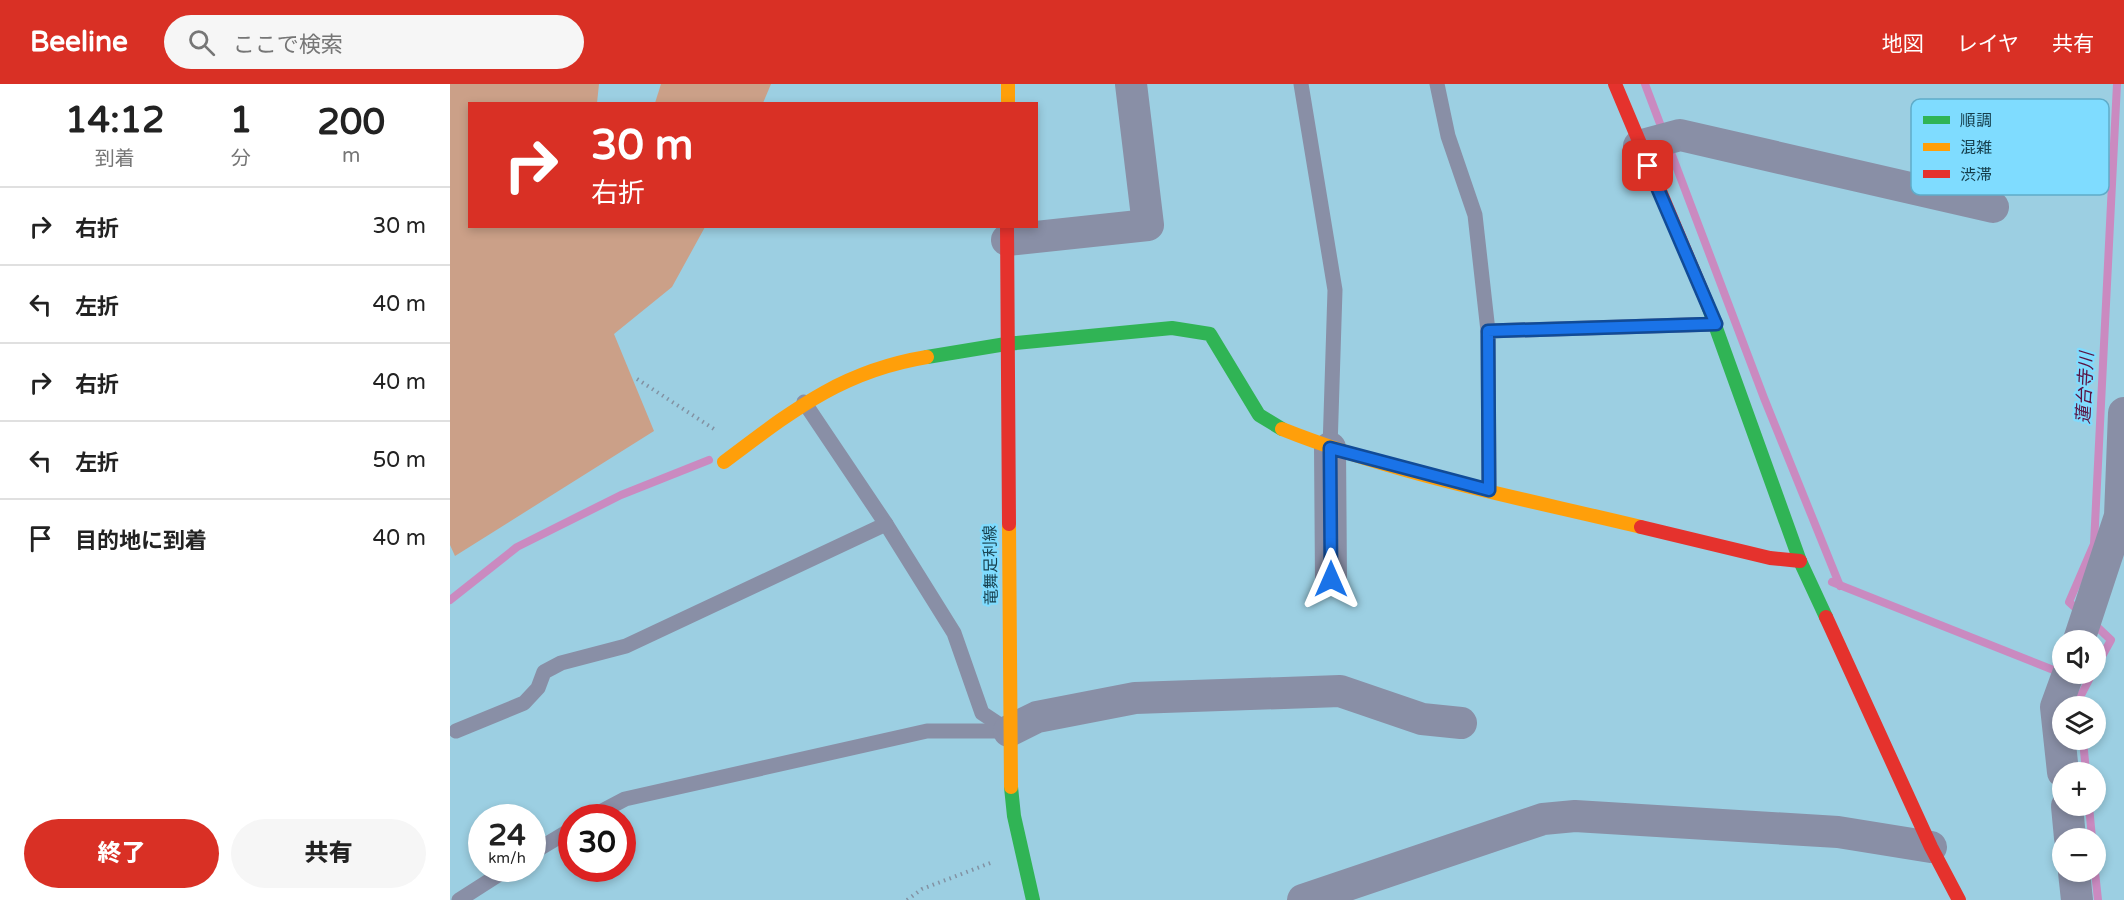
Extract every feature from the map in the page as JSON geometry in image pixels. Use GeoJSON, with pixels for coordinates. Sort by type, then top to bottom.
{"type":"FeatureCollection","features":[{"type":"Feature","properties":{"kind":"street"},"geometry":{"type":"LineString","coordinates":[[1008,84],[1008,102]]}},
{"type":"Feature","properties":{"kind":"street"},"geometry":{"type":"LineString","coordinates":[[1007,233],[1148,225],[1131,84]]}},
{"type":"Feature","properties":{"kind":"street"},"geometry":{"type":"LineString","coordinates":[[1615,84],[1639,146],[1716,324],[1800,561],[1931,847],[1959,900]]}},
{"type":"Feature","properties":{"kind":"street"},"geometry":{"type":"LineString","coordinates":[[1639,146],[1680,135],[1911,188]]}},
{"type":"Feature","properties":{"kind":"street"},"geometry":{"type":"LineString","coordinates":[[1941,195],[1993,207]]}},
{"type":"Feature","properties":{"kind":"street","name":"竜舞足利線"},"geometry":{"type":"LineString","coordinates":[[1007,233],[1009,731],[1013,806],[1033,900]]}},
{"type":"Feature","properties":{"kind":"street"},"geometry":{"type":"LineString","coordinates":[[724,462],[804,402],[854,376],[896,362],[1006,344],[1172,328],[1210,334],[1259,415],[1282,429],[1330,448],[1489,490],[1770,558],[1800,561]]}},
{"type":"Feature","properties":{"kind":"street"},"geometry":{"type":"LineString","coordinates":[[2082,630],[2120,516],[2124,413]]}},
{"type":"Feature","properties":{"kind":"street"},"geometry":{"type":"LineString","coordinates":[[1330,448],[1331,579]]}},
{"type":"Feature","properties":{"kind":"street"},"geometry":{"type":"LineString","coordinates":[[2062,762],[2056,707],[2064,684]]}},
{"type":"Feature","properties":{"kind":"street"},"geometry":{"type":"LineString","coordinates":[[1009,731],[1037,717],[1135,698],[1340,691],[1422,719],[1461,723]]}},
{"type":"Feature","properties":{"kind":"street"},"geometry":{"type":"LineString","coordinates":[[1303,900],[1337,895],[1543,819],[1575,816],[1838,832],[1931,847]]}},
{"type":"Feature","properties":{"kind":"street"},"geometry":{"type":"LineString","coordinates":[[2075,882],[2077,900]]}},
{"type":"Feature","properties":{"kind":"lane"},"geometry":{"type":"LineString","coordinates":[[1301,84],[1335,290],[1330,448]]}},
{"type":"Feature","properties":{"kind":"lane"},"geometry":{"type":"LineString","coordinates":[[1437,84],[1448,136],[1476,215],[1488,331],[1489,490]]}},
{"type":"Feature","properties":{"kind":"lane"},"geometry":{"type":"LineString","coordinates":[[1488,331],[1716,324]]}},
{"type":"Feature","properties":{"kind":"lane"},"geometry":{"type":"LineString","coordinates":[[804,402],[886,524],[954,633],[982,713],[1009,731]]}},
{"type":"Feature","properties":{"kind":"lane"},"geometry":{"type":"LineString","coordinates":[[456,731],[524,703],[538,688],[544,672],[561,663],[626,646],[886,524]]}},
{"type":"Feature","properties":{"kind":"lane"},"geometry":{"type":"LineString","coordinates":[[616,804],[625,799],[927,731],[1009,731]]}},
{"type":"Feature","properties":{"kind":"lane"},"geometry":{"type":"LineString","coordinates":[[459,900],[487,882]]}},
{"type":"Feature","properties":{"kind":"path"},"geometry":{"type":"LineString","coordinates":[[637,379],[719,432],[741,449]]}},
{"type":"Feature","properties":{"kind":"path"},"geometry":{"type":"LineString","coordinates":[[907,900],[922,889],[1022,852]]}},
{"type":"Feature","properties":{"kind":"shaded area"},"geometry":{"type":"Polygon","coordinates":[[[450,84],[599,84],[597,102],[468,102],[468,228],[704,228],[672,287],[614,334],[654,431],[455,556],[450,545],[450,84]]]}},
{"type":"Feature","properties":{"kind":"shaded area"},"geometry":{"type":"Polygon","coordinates":[[[661,84],[771,84],[763,102],[655,102],[661,84]]]}},
{"type":"Feature","properties":{"kind":"waterway"},"geometry":{"type":"LineString","coordinates":[[1645,84],[1764,398],[1840,586]]}},
{"type":"Feature","properties":{"kind":"waterway","name":"蓮台寺川"},"geometry":{"type":"LineString","coordinates":[[2081,613],[2069,602],[2094,544],[2117,84]]}},
{"type":"Feature","properties":{"kind":"waterway"},"geometry":{"type":"LineString","coordinates":[[450,600],[517,547],[621,495],[709,460]]}},
{"type":"Feature","properties":{"kind":"waterway"},"geometry":{"type":"LineString","coordinates":[[1832,582],[2052,669]]}},
{"type":"Feature","properties":{"kind":"waterway","name":"蓮台寺川"},"geometry":{"type":"LineString","coordinates":[[2093,623],[2100,630]]}},
{"type":"Feature","properties":{"kind":"waterway","name":"蓮台寺川"},"geometry":{"type":"LineString","coordinates":[[2106,635],[2111,640],[2106,649]]}},
{"type":"Feature","properties":{"kind":"waterway","name":"蓮台寺川"},"geometry":{"type":"LineString","coordinates":[[2081,696],[2087,684]]}},
{"type":"Feature","properties":{"kind":"waterway","name":"蓮台寺川"},"geometry":{"type":"LineString","coordinates":[[2084,750],[2085,762]]}},
{"type":"Feature","properties":{"kind":"waterway","name":"蓮台寺川"},"geometry":{"type":"LineString","coordinates":[[2090,816],[2091,828]]}},
{"type":"Feature","properties":{"kind":"waterway","name":"蓮台寺川"},"geometry":{"type":"LineString","coordinates":[[2096,882],[2098,900]]}},
{"type":"Feature","properties":{"kind":"traffic: fast"},"geometry":{"type":"LineString","coordinates":[[1707,303],[1800,561],[1826,617]]}},
{"type":"Feature","properties":{"kind":"traffic: fast"},"geometry":{"type":"LineString","coordinates":[[927,357],[1006,344],[1172,328],[1210,334],[1259,415],[1282,429]]}},
{"type":"Feature","properties":{"kind":"traffic: fast"},"geometry":{"type":"LineString","coordinates":[[1011,787],[1014,816],[1033,900]]}},
{"type":"Feature","properties":{"kind":"traffic: slow"},"geometry":{"type":"LineString","coordinates":[[1008,84],[1008,102]]}},
{"type":"Feature","properties":{"kind":"traffic: slow"},"geometry":{"type":"LineString","coordinates":[[724,462],[795,410],[843,383],[896,363],[927,357]]}},
{"type":"Feature","properties":{"kind":"traffic: slow"},"geometry":{"type":"LineString","coordinates":[[1282,429],[1414,473],[1641,527]]}},
{"type":"Feature","properties":{"kind":"traffic: slow"},"geometry":{"type":"LineString","coordinates":[[1009,524],[1011,787]]}},
{"type":"Feature","properties":{"kind":"traffic: jam"},"geometry":{"type":"LineString","coordinates":[[1615,84],[1707,303]]}},
{"type":"Feature","properties":{"kind":"traffic: jam"},"geometry":{"type":"LineString","coordinates":[[1007,228],[1009,524]]}},
{"type":"Feature","properties":{"kind":"traffic: jam"},"geometry":{"type":"LineString","coordinates":[[1641,527],[1770,558],[1800,561]]}},
{"type":"Feature","properties":{"kind":"traffic: jam"},"geometry":{"type":"LineString","coordinates":[[1826,617],[1931,847],[1959,900]]}},
{"type":"Feature","properties":{"kind":"route"},"geometry":{"type":"LineString","coordinates":[[1331,579],[1330,448],[1489,490],[1488,331],[1716,324],[1648,166]]}}]}
